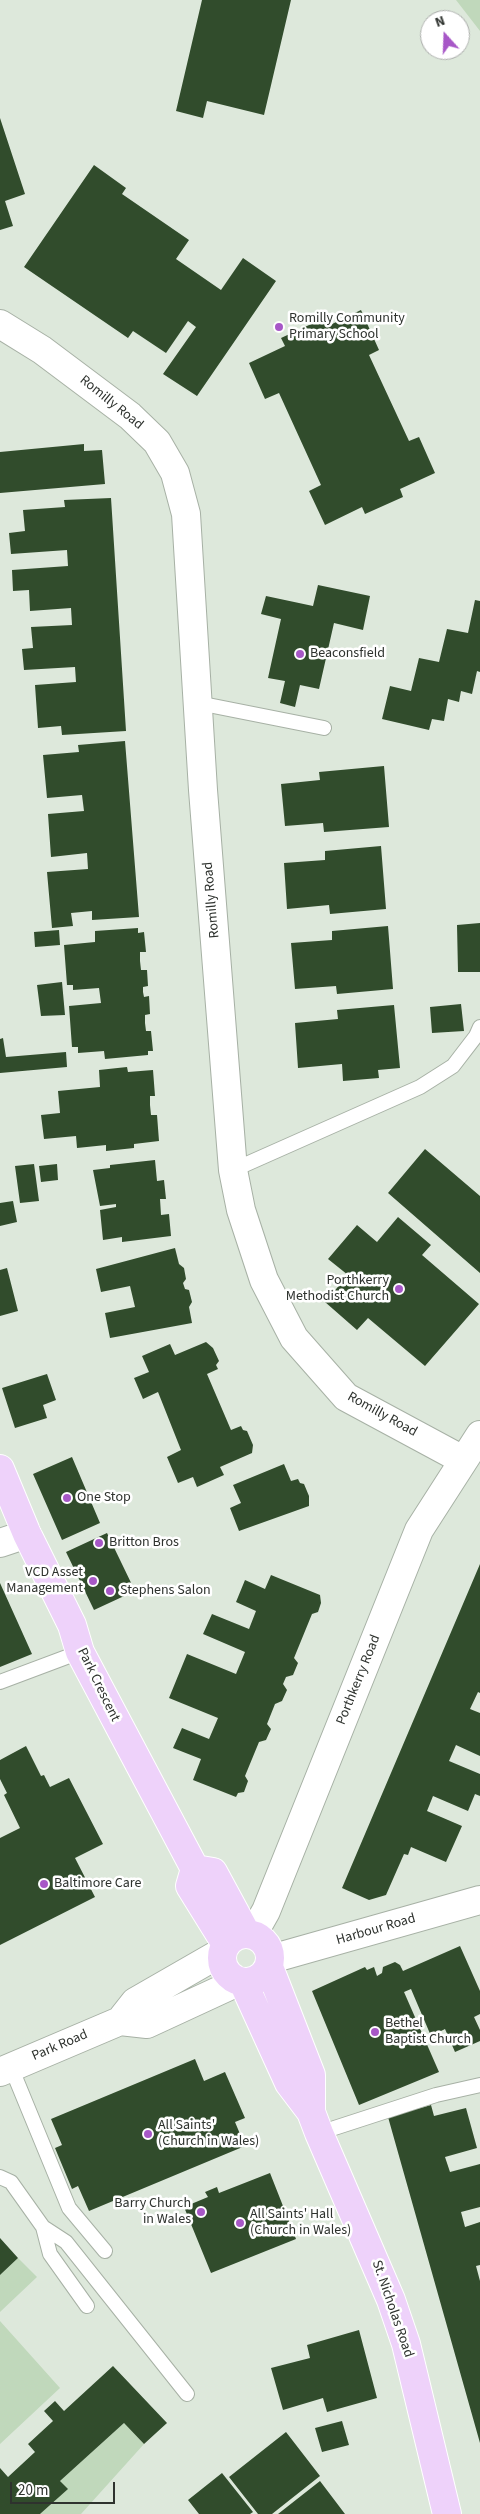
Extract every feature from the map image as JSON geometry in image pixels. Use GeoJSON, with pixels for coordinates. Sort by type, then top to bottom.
{"type":"FeatureCollection","features":[{"type":"Feature","properties":{"kind":"main road","name":"Park Crescent"},"geometry":{"type":"LineString","coordinates":[[0,1468],[27,1534],[72,1625],[80,1652],[195,1869],[213,1872],[237,1941]]}},
{"type":"Feature","properties":{"kind":"main road"},"geometry":{"type":"LineString","coordinates":[[237,1941],[266,1943],[270,1962],[259,1978],[241,1982],[228,1975],[224,1968],[237,1941]]}},
{"type":"Feature","properties":{"kind":"main road","name":"St. Nicholas Road"},"geometry":{"type":"LineString","coordinates":[[270,1962],[311,2075],[315,2122]]}},
{"type":"Feature","properties":{"kind":"main road","name":"St. Nicholas Road"},"geometry":{"type":"LineString","coordinates":[[241,1982],[288,2083],[315,2122],[391,2300],[406,2344],[447,2514]]}},
{"type":"Feature","properties":{"kind":"street","name":"Romilly Road"},"geometry":{"type":"LineString","coordinates":[[0,324],[42,350],[130,416],[157,442],[175,473],[186,514],[198,704],[233,1170],[241,1210],[264,1280],[294,1338],[346,1397],[463,1460]]}},
{"type":"Feature","properties":{"kind":"street","name":"Porthkerry Road"},"geometry":{"type":"LineString","coordinates":[[237,1941],[266,1911],[419,1530],[480,1435]]}},
{"type":"Feature","properties":{"kind":"street"},"geometry":{"type":"LineString","coordinates":[[0,1543],[27,1534]]}},
{"type":"Feature","properties":{"kind":"street","name":"Harbour Road"},"geometry":{"type":"LineString","coordinates":[[270,1962],[480,1900]]}},
{"type":"Feature","properties":{"kind":"street","name":"Park Road"},"geometry":{"type":"LineString","coordinates":[[6,2069],[120,2021],[136,2002],[237,1941]]}},
{"type":"Feature","properties":{"kind":"street","name":"Park Road"},"geometry":{"type":"LineString","coordinates":[[120,2021],[147,2024],[241,1982]]}},
{"type":"Feature","properties":{"kind":"lane"},"geometry":{"type":"LineString","coordinates":[[198,704],[324,728]]}},
{"type":"Feature","properties":{"kind":"lane"},"geometry":{"type":"LineString","coordinates":[[233,1170],[420,1087],[453,1066],[476,1036],[480,1027]]}},
{"type":"Feature","properties":{"kind":"lane"},"geometry":{"type":"LineString","coordinates":[[0,1682],[80,1652]]}},
{"type":"Feature","properties":{"kind":"lane"},"geometry":{"type":"LineString","coordinates":[[6,2069],[69,2208],[105,2251]]}},
{"type":"Feature","properties":{"kind":"lane"},"geometry":{"type":"LineString","coordinates":[[315,2122],[480,2085]]}},
{"type":"Feature","properties":{"kind":"lane"},"geometry":{"type":"LineString","coordinates":[[0,2178],[11,2182],[43,2227],[50,2254],[87,2306]]}},
{"type":"Feature","properties":{"kind":"lane"},"geometry":{"type":"LineString","coordinates":[[43,2227],[66,2242],[187,2394]]}},
{"type":"Feature","properties":{"kind":"green space"},"geometry":{"type":"Polygon","coordinates":[[[456,0],[480,0],[480,31],[470,18],[470,10],[464,10],[456,0]]]}},
{"type":"Feature","properties":{"kind":"green space"},"geometry":{"type":"Polygon","coordinates":[[[18,2258],[37,2277],[0,2312],[0,2275],[18,2258]]]}},
{"type":"Feature","properties":{"kind":"green space"},"geometry":{"type":"Polygon","coordinates":[[[0,2321],[60,2388],[0,2444],[0,2321]]]}},
{"type":"Feature","properties":{"kind":"green space"},"geometry":{"type":"Polygon","coordinates":[[[124,2423],[144,2444],[81,2514],[40,2514],[67,2489],[60,2481],[124,2423]]]}},
{"type":"Feature","properties":{"kind":"building"},"geometry":{"type":"Polygon","coordinates":[[[202,0],[291,0],[264,115],[207,101],[203,118],[176,111],[202,0]]]}},
{"type":"Feature","properties":{"kind":"building"},"geometry":{"type":"Polygon","coordinates":[[[0,118],[25,194],[5,201],[13,226],[0,230],[0,118]]]}},
{"type":"Feature","properties":{"kind":"building"},"geometry":{"type":"Polygon","coordinates":[[[94,165],[126,188],[122,194],[189,240],[176,259],[221,290],[243,258],[276,281],[197,396],[163,374],[196,327],[188,321],[166,353],[133,331],[128,338],[24,267],[94,165]]]}},
{"type":"Feature","properties":{"kind":"building"},"geometry":{"type":"Polygon","coordinates":[[[361,310],[379,350],[369,355],[409,441],[419,437],[435,473],[400,489],[403,497],[365,514],[362,507],[325,525],[309,491],[321,485],[279,393],[265,399],[249,363],[285,346],[281,338],[322,319],[326,327],[361,310]]]}},
{"type":"Feature","properties":{"kind":"building"},"geometry":{"type":"Polygon","coordinates":[[[84,444],[84,451],[102,450],[105,484],[0,493],[0,452],[84,444]]]}},
{"type":"Feature","properties":{"kind":"building"},"geometry":{"type":"Polygon","coordinates":[[[111,498],[126,731],[62,735],[61,726],[38,728],[35,685],[76,682],[75,667],[24,670],[22,649],[33,648],[31,627],[72,625],[71,608],[30,611],[29,590],[13,591],[12,570],[68,566],[67,550],[11,554],[9,533],[25,531],[23,510],[65,507],[64,500],[111,498]]]}},
{"type":"Feature","properties":{"kind":"building","name":"Beaconsfield"},"geometry":{"type":"Polygon","coordinates":[[[318,585],[370,596],[363,630],[334,623],[319,689],[300,685],[295,707],[280,703],[285,681],[268,678],[281,619],[261,614],[266,596],[313,606],[318,585]]]}},
{"type":"Feature","properties":{"kind":"building"},"geometry":{"type":"Polygon","coordinates":[[[475,600],[480,601],[480,672],[477,671],[472,694],[461,691],[459,702],[448,699],[444,721],[432,719],[429,730],[382,719],[390,686],[411,691],[419,658],[439,662],[447,629],[468,633],[475,600]]]}},
{"type":"Feature","properties":{"kind":"building"},"geometry":{"type":"Polygon","coordinates":[[[125,741],[139,917],[92,920],[92,911],[71,913],[73,926],[52,928],[47,872],[88,869],[87,853],[51,857],[48,814],[84,811],[82,795],[47,798],[43,755],[79,752],[78,745],[125,741]]]}},
{"type":"Feature","properties":{"kind":"building"},"geometry":{"type":"Polygon","coordinates":[[[384,766],[389,827],[324,832],[323,823],[285,826],[281,784],[320,780],[319,772],[384,766]]]}},
{"type":"Feature","properties":{"kind":"building"},"geometry":{"type":"Polygon","coordinates":[[[381,846],[386,909],[330,914],[329,905],[287,909],[284,863],[325,860],[325,851],[381,846]]]}},
{"type":"Feature","properties":{"kind":"building"},"geometry":{"type":"Polygon","coordinates":[[[480,923],[480,972],[458,972],[457,925],[480,923]]]}},
{"type":"Feature","properties":{"kind":"building"},"geometry":{"type":"Polygon","coordinates":[[[388,926],[393,989],[337,994],[336,986],[295,989],[291,943],[332,940],[332,931],[388,926]]]}},
{"type":"Feature","properties":{"kind":"building"},"geometry":{"type":"Polygon","coordinates":[[[138,928],[138,933],[144,932],[146,952],[140,952],[140,961],[141,970],[147,970],[148,986],[143,987],[143,992],[144,997],[149,996],[150,1014],[145,1015],[145,1023],[146,1031],[151,1031],[153,1051],[148,1051],[148,1055],[105,1059],[104,1051],[78,1053],[78,1047],[72,1047],[69,1006],[101,1003],[99,988],[73,990],[73,985],[67,985],[64,945],[95,942],[95,931],[138,928]]]}},
{"type":"Feature","properties":{"kind":"building"},"geometry":{"type":"Polygon","coordinates":[[[59,930],[60,945],[35,947],[34,932],[59,930]]]}},
{"type":"Feature","properties":{"kind":"building"},"geometry":{"type":"Polygon","coordinates":[[[62,982],[65,1015],[41,1016],[37,985],[62,982]]]}},
{"type":"Feature","properties":{"kind":"building"},"geometry":{"type":"Polygon","coordinates":[[[461,1004],[464,1031],[432,1033],[430,1007],[461,1004]]]}},
{"type":"Feature","properties":{"kind":"building"},"geometry":{"type":"Polygon","coordinates":[[[394,1005],[400,1068],[378,1070],[379,1078],[343,1081],[342,1064],[298,1068],[295,1023],[338,1019],[337,1010],[394,1005]]]}},
{"type":"Feature","properties":{"kind":"building"},"geometry":{"type":"Polygon","coordinates":[[[3,1038],[6,1057],[66,1052],[67,1067],[0,1073],[0,1039],[3,1038]]]}},
{"type":"Feature","properties":{"kind":"building"},"geometry":{"type":"Polygon","coordinates":[[[127,1067],[128,1072],[153,1070],[155,1096],[150,1096],[150,1105],[151,1115],[157,1115],[159,1141],[134,1144],[134,1148],[106,1151],[106,1145],[77,1148],[76,1136],[44,1139],[41,1115],[60,1113],[58,1091],[100,1087],[99,1070],[127,1067]]]}},
{"type":"Feature","properties":{"kind":"building"},"geometry":{"type":"Polygon","coordinates":[[[425,1149],[480,1196],[480,1273],[388,1193],[425,1149]]]}},
{"type":"Feature","properties":{"kind":"building"},"geometry":{"type":"Polygon","coordinates":[[[155,1160],[157,1181],[164,1180],[166,1199],[160,1199],[161,1215],[169,1214],[171,1236],[122,1242],[122,1237],[103,1240],[100,1210],[116,1207],[116,1204],[100,1206],[93,1170],[110,1168],[110,1165],[155,1160]]]}},
{"type":"Feature","properties":{"kind":"building"},"geometry":{"type":"Polygon","coordinates":[[[34,1164],[39,1201],[20,1203],[15,1166],[34,1164]]]}},
{"type":"Feature","properties":{"kind":"building"},"geometry":{"type":"Polygon","coordinates":[[[57,1164],[58,1180],[41,1182],[39,1166],[57,1164]]]}},
{"type":"Feature","properties":{"kind":"building"},"geometry":{"type":"Polygon","coordinates":[[[13,1201],[17,1222],[0,1226],[0,1203],[13,1201]]]}},
{"type":"Feature","properties":{"kind":"building","name":"Porthkerry Methodist Church"},"geometry":{"type":"Polygon","coordinates":[[[398,1217],[431,1245],[422,1255],[479,1304],[425,1366],[368,1318],[357,1330],[325,1302],[348,1275],[328,1259],[357,1225],[377,1242],[398,1217]]]}},
{"type":"Feature","properties":{"kind":"building"},"geometry":{"type":"Polygon","coordinates":[[[175,1248],[179,1264],[184,1268],[186,1279],[183,1283],[185,1289],[189,1290],[192,1302],[189,1307],[192,1323],[110,1338],[105,1313],[135,1307],[130,1286],[101,1292],[96,1269],[175,1248]]]}},
{"type":"Feature","properties":{"kind":"building"},"geometry":{"type":"Polygon","coordinates":[[[7,1268],[18,1311],[0,1316],[0,1270],[7,1268]]]}},
{"type":"Feature","properties":{"kind":"building"},"geometry":{"type":"Polygon","coordinates":[[[206,1342],[213,1348],[219,1361],[216,1365],[218,1369],[207,1374],[231,1430],[241,1426],[243,1430],[247,1431],[253,1445],[252,1453],[220,1467],[224,1475],[197,1487],[193,1477],[178,1483],[167,1457],[181,1450],[158,1392],[143,1399],[134,1378],[149,1372],[142,1356],[170,1344],[175,1355],[206,1342]]]}},
{"type":"Feature","properties":{"kind":"building"},"geometry":{"type":"Polygon","coordinates":[[[47,1374],[56,1400],[43,1405],[47,1418],[15,1428],[2,1388],[47,1374]]]}},
{"type":"Feature","properties":{"kind":"building","name":"One Stop"},"geometry":{"type":"Polygon","coordinates":[[[72,1457],[100,1523],[62,1540],[33,1474],[72,1457]]]}},
{"type":"Feature","properties":{"kind":"building"},"geometry":{"type":"Polygon","coordinates":[[[284,1464],[291,1481],[298,1479],[300,1483],[304,1484],[309,1496],[309,1506],[239,1531],[230,1508],[241,1503],[233,1485],[284,1464]]]}},
{"type":"Feature","properties":{"kind":"building"},"geometry":{"type":"Polygon","coordinates":[[[107,1533],[135,1591],[94,1610],[66,1552],[107,1533]]]}},
{"type":"Feature","properties":{"kind":"building"},"geometry":{"type":"Polygon","coordinates":[[[480,1564],[480,1693],[478,1692],[470,1709],[480,1713],[480,1756],[456,1745],[449,1761],[480,1774],[480,1796],[475,1794],[468,1811],[433,1796],[427,1811],[462,1826],[446,1862],[411,1847],[408,1855],[404,1854],[386,1895],[369,1900],[342,1888],[480,1564]]]}},
{"type":"Feature","properties":{"kind":"building"},"geometry":{"type":"Polygon","coordinates":[[[271,1575],[320,1595],[321,1603],[318,1612],[312,1614],[294,1658],[298,1663],[293,1675],[286,1677],[283,1684],[287,1690],[282,1701],[275,1704],[267,1724],[271,1729],[266,1740],[259,1742],[245,1776],[248,1781],[244,1792],[238,1793],[236,1797],[193,1780],[201,1759],[173,1748],[182,1728],[209,1739],[218,1718],[169,1698],[187,1654],[236,1674],[245,1652],[203,1634],[212,1614],[249,1629],[256,1611],[236,1602],[245,1580],[265,1589],[271,1575]]]}},
{"type":"Feature","properties":{"kind":"building"},"geometry":{"type":"Polygon","coordinates":[[[0,1583],[32,1654],[0,1667],[0,1583]]]}},
{"type":"Feature","properties":{"kind":"building"},"geometry":{"type":"Polygon","coordinates":[[[26,1746],[41,1776],[44,1775],[50,1787],[69,1778],[103,1844],[75,1858],[95,1897],[0,1945],[0,1838],[20,1828],[4,1795],[7,1793],[0,1779],[0,1760],[26,1746]]]}},
{"type":"Feature","properties":{"kind":"building","name":"Bethel Baptist Church"},"geometry":{"type":"Polygon","coordinates":[[[460,1946],[480,1991],[480,2014],[474,2017],[480,2030],[480,2041],[455,2052],[445,2029],[431,2036],[411,1989],[404,1992],[439,2072],[359,2105],[312,1991],[365,1967],[367,1970],[374,1967],[377,1976],[382,1973],[383,1967],[395,1962],[400,1965],[403,1971],[460,1946]]]}},
{"type":"Feature","properties":{"kind":"building","name":"All Saints' (Church in Wales)"},"geometry":{"type":"Polygon","coordinates":[[[195,2059],[204,2081],[225,2072],[245,2118],[235,2122],[245,2146],[89,2211],[78,2186],[72,2189],[55,2148],[62,2145],[51,2119],[195,2059]]]}},
{"type":"Feature","properties":{"kind":"building"},"geometry":{"type":"Polygon","coordinates":[[[431,2105],[434,2116],[466,2108],[477,2148],[445,2157],[450,2172],[480,2164],[480,2207],[461,2212],[465,2227],[480,2222],[480,2265],[476,2266],[480,2281],[480,2443],[388,2117],[431,2105]]]}},
{"type":"Feature","properties":{"kind":"building","name":"All Saints' Hall (Church in Wales)"},"geometry":{"type":"Polygon","coordinates":[[[270,2173],[296,2239],[211,2273],[184,2207],[208,2197],[205,2192],[217,2187],[219,2193],[270,2173]]]}},
{"type":"Feature","properties":{"kind":"building"},"geometry":{"type":"Polygon","coordinates":[[[0,2238],[18,2258],[0,2275],[0,2238]]]}},
{"type":"Feature","properties":{"kind":"building"},"geometry":{"type":"Polygon","coordinates":[[[359,2330],[377,2398],[327,2412],[323,2398],[283,2410],[271,2368],[310,2358],[307,2345],[359,2330]]]}},
{"type":"Feature","properties":{"kind":"building"},"geometry":{"type":"Polygon","coordinates":[[[113,2366],[167,2423],[144,2444],[124,2423],[60,2481],[68,2489],[40,2514],[0,2514],[0,2468],[8,2477],[35,2452],[28,2444],[53,2421],[44,2411],[55,2401],[64,2411],[113,2366]]]}},
{"type":"Feature","properties":{"kind":"building"},"geometry":{"type":"Polygon","coordinates":[[[342,2421],[349,2445],[322,2452],[315,2428],[342,2421]]]}},
{"type":"Feature","properties":{"kind":"building"},"geometry":{"type":"Polygon","coordinates":[[[286,2432],[320,2476],[272,2514],[258,2514],[229,2477],[286,2432]]]}},
{"type":"Feature","properties":{"kind":"building"},"geometry":{"type":"Polygon","coordinates":[[[222,2473],[253,2512],[250,2514],[199,2514],[188,2500],[222,2473]]]}},
{"type":"Feature","properties":{"kind":"building"},"geometry":{"type":"Polygon","coordinates":[[[320,2481],[345,2514],[278,2514],[320,2481]]]}},
{"type":"Feature","properties":{"kind":"place","name":"Romilly Community Primary School"},"geometry":{"type":"Point","coordinates":[279,327]}},
{"type":"Feature","properties":{"kind":"place","name":"Beaconsfield"},"geometry":{"type":"Point","coordinates":[300,654]}},
{"type":"Feature","properties":{"kind":"place","name":"Porthkerry Methodist Church"},"geometry":{"type":"Point","coordinates":[399,1289]}},
{"type":"Feature","properties":{"kind":"place","name":"One Stop"},"geometry":{"type":"Point","coordinates":[67,1498]}},
{"type":"Feature","properties":{"kind":"place","name":"Britton Bros"},"geometry":{"type":"Point","coordinates":[99,1543]}},
{"type":"Feature","properties":{"kind":"place","name":"VCD Asset Management"},"geometry":{"type":"Point","coordinates":[93,1581]}},
{"type":"Feature","properties":{"kind":"place","name":"Stephens Salon"},"geometry":{"type":"Point","coordinates":[110,1591]}},
{"type":"Feature","properties":{"kind":"place","name":"Baltimore Care"},"geometry":{"type":"Point","coordinates":[44,1884]}},
{"type":"Feature","properties":{"kind":"place","name":"Bethel Baptist Church"},"geometry":{"type":"Point","coordinates":[375,2032]}},
{"type":"Feature","properties":{"kind":"place","name":"All Saints' (Church in Wales)"},"geometry":{"type":"Point","coordinates":[148,2134]}},
{"type":"Feature","properties":{"kind":"place","name":"Barry Church in Wales"},"geometry":{"type":"Point","coordinates":[201,2212]}},
{"type":"Feature","properties":{"kind":"place","name":"All Saints' Hall (Church in Wales)"},"geometry":{"type":"Point","coordinates":[240,2223]}}]}
